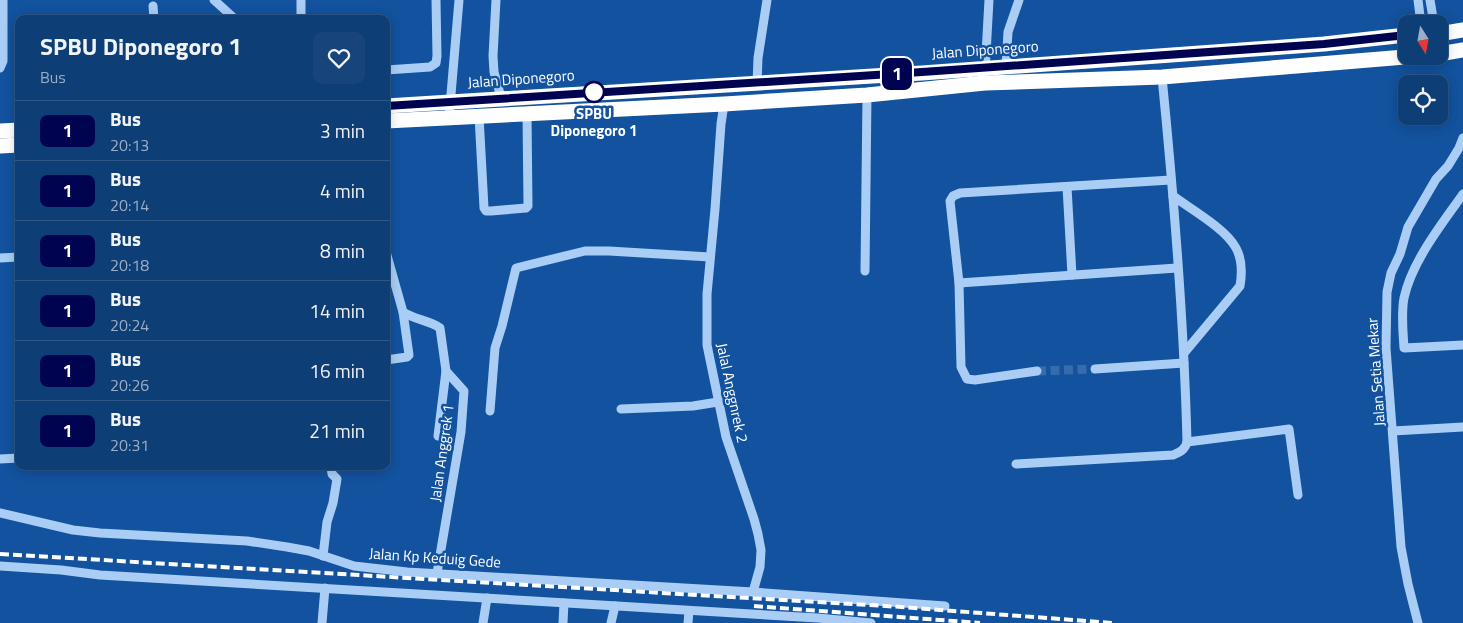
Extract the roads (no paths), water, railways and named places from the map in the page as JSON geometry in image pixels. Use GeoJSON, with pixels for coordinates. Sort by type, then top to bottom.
{"type":"FeatureCollection","features":[{"type":"Feature","properties":{"kind":"highway"},"geometry":{"type":"LineString","coordinates":[[1448,32],[1463,30]]}},
{"type":"Feature","properties":{"kind":"highway","name":"Jalan Diponegoro"},"geometry":{"type":"LineString","coordinates":[[390,106],[757,84],[1324,44],[1398,36]]}},
{"type":"Feature","properties":{"kind":"highway"},"geometry":{"type":"LineString","coordinates":[[1448,52],[1463,50]]}},
{"type":"Feature","properties":{"kind":"highway"},"geometry":{"type":"LineString","coordinates":[[390,121],[867,95],[985,83],[1162,77],[1398,58]]}},
{"type":"Feature","properties":{"kind":"highway"},"geometry":{"type":"LineString","coordinates":[[0,131],[15,130]]}},
{"type":"Feature","properties":{"kind":"highway"},"geometry":{"type":"LineString","coordinates":[[0,146],[15,145]]}},
{"type":"Feature","properties":{"kind":"street"},"geometry":{"type":"LineString","coordinates":[[0,68],[2,61],[3,0]]}},
{"type":"Feature","properties":{"kind":"street"},"geometry":{"type":"LineString","coordinates":[[214,0],[231,15]]}},
{"type":"Feature","properties":{"kind":"street"},"geometry":{"type":"LineString","coordinates":[[301,0],[301,15]]}},
{"type":"Feature","properties":{"kind":"street"},"geometry":{"type":"LineString","coordinates":[[390,70],[430,67],[436,63],[438,56],[436,0]]}},
{"type":"Feature","properties":{"kind":"street"},"geometry":{"type":"LineString","coordinates":[[449,118],[459,0]]}},
{"type":"Feature","properties":{"kind":"street"},"geometry":{"type":"LineString","coordinates":[[496,0],[494,72],[505,114]]}},
{"type":"Feature","properties":{"kind":"street"},"geometry":{"type":"LineString","coordinates":[[757,84],[758,58],[767,0]]}},
{"type":"Feature","properties":{"kind":"street"},"geometry":{"type":"LineString","coordinates":[[985,83],[984,67],[989,0]]}},
{"type":"Feature","properties":{"kind":"street"},"geometry":{"type":"LineString","coordinates":[[1006,66],[1008,32],[1019,0]]}},
{"type":"Feature","properties":{"kind":"street"},"geometry":{"type":"LineString","coordinates":[[1418,0],[1420,15]]}},
{"type":"Feature","properties":{"kind":"street"},"geometry":{"type":"LineString","coordinates":[[1430,0],[1432,15]]}},
{"type":"Feature","properties":{"kind":"street"},"geometry":{"type":"LineString","coordinates":[[153,6],[154,15]]}},
{"type":"Feature","properties":{"kind":"street"},"geometry":{"type":"LineString","coordinates":[[1016,464],[1173,455],[1186,447],[1184,358],[1173,196],[1162,77]]}},
{"type":"Feature","properties":{"kind":"street"},"geometry":{"type":"LineString","coordinates":[[865,271],[867,95]]}},
{"type":"Feature","properties":{"kind":"street","name":"Jalal Anggnrek 2"},"geometry":{"type":"LineString","coordinates":[[724,104],[720,124],[707,294],[707,345],[726,438],[754,519],[761,550],[760,567],[753,592]]}},
{"type":"Feature","properties":{"kind":"street"},"geometry":{"type":"LineString","coordinates":[[479,116],[484,208],[486,211],[491,211],[526,208],[528,206],[527,114]]}},
{"type":"Feature","properties":{"kind":"street","name":"Jalan Setia Mekar"},"geometry":{"type":"LineString","coordinates":[[1418,623],[1401,547],[1386,348],[1385,306],[1388,281],[1400,254],[1408,227],[1436,179],[1448,166],[1463,138]]}},
{"type":"Feature","properties":{"kind":"street"},"geometry":{"type":"LineString","coordinates":[[1037,371],[975,380],[967,379],[961,367],[959,283],[950,201],[953,196],[960,193],[1171,180]]}},
{"type":"Feature","properties":{"kind":"street"},"geometry":{"type":"LineString","coordinates":[[1068,187],[1072,275]]}},
{"type":"Feature","properties":{"kind":"street"},"geometry":{"type":"LineString","coordinates":[[1463,194],[1432,239],[1410,279],[1404,299],[1403,320],[1404,348],[1463,345]]}},
{"type":"Feature","properties":{"kind":"street"},"geometry":{"type":"LineString","coordinates":[[1095,369],[1184,358],[1240,286],[1241,275],[1236,249],[1226,235],[1173,196]]}},
{"type":"Feature","properties":{"kind":"street"},"geometry":{"type":"LineString","coordinates":[[490,411],[495,348],[516,268],[586,251],[710,257]]}},
{"type":"Feature","properties":{"kind":"street"},"geometry":{"type":"LineString","coordinates":[[0,258],[15,257]]}},
{"type":"Feature","properties":{"kind":"street"},"geometry":{"type":"LineString","coordinates":[[390,266],[403,312],[408,356],[390,359]]}},
{"type":"Feature","properties":{"kind":"street"},"geometry":{"type":"LineString","coordinates":[[959,283],[1177,268]]}},
{"type":"Feature","properties":{"kind":"street"},"geometry":{"type":"LineString","coordinates":[[403,312],[411,318],[435,324],[440,328],[446,371],[438,436]]}},
{"type":"Feature","properties":{"kind":"street","name":"Jalan Anggrek 1"},"geometry":{"type":"LineString","coordinates":[[437,573],[461,432],[464,395],[463,388],[446,371]]}},
{"type":"Feature","properties":{"kind":"street"},"geometry":{"type":"LineString","coordinates":[[621,409],[693,406],[718,402]]}},
{"type":"Feature","properties":{"kind":"street"},"geometry":{"type":"LineString","coordinates":[[1393,431],[1463,427]]}},
{"type":"Feature","properties":{"kind":"street"},"geometry":{"type":"LineString","coordinates":[[1187,442],[1289,429],[1298,495]]}},
{"type":"Feature","properties":{"kind":"street"},"geometry":{"type":"LineString","coordinates":[[0,459],[15,458]]}},
{"type":"Feature","properties":{"kind":"street"},"geometry":{"type":"LineString","coordinates":[[323,556],[327,522],[337,479],[330,470]]}},
{"type":"Feature","properties":{"kind":"street","name":"Jalan Kp Keduig Gede"},"geometry":{"type":"LineString","coordinates":[[0,513],[73,530],[248,541],[287,547],[354,566],[407,572],[753,592],[945,606]]}},
{"type":"Feature","properties":{"kind":"street"},"geometry":{"type":"LineString","coordinates":[[0,566],[100,575],[871,623]]}},
{"type":"Feature","properties":{"kind":"street"},"geometry":{"type":"LineString","coordinates":[[322,623],[325,588]]}},
{"type":"Feature","properties":{"kind":"street"},"geometry":{"type":"LineString","coordinates":[[483,623],[487,598]]}},
{"type":"Feature","properties":{"kind":"street"},"geometry":{"type":"LineString","coordinates":[[563,623],[564,603]]}},
{"type":"Feature","properties":{"kind":"street"},"geometry":{"type":"LineString","coordinates":[[612,623],[616,606]]}},
{"type":"Feature","properties":{"kind":"street"},"geometry":{"type":"LineString","coordinates":[[688,612],[688,623]]}},
{"type":"Feature","properties":{"kind":"tunnel"},"geometry":{"type":"LineString","coordinates":[[1037,371],[1095,369]]}},
{"type":"Feature","properties":{"kind":"railway"},"geometry":{"type":"LineString","coordinates":[[0,554],[902,607],[1112,623]]}},
{"type":"Feature","properties":{"kind":"railway"},"geometry":{"type":"LineString","coordinates":[[754,606],[980,623]]}},
{"type":"Feature","properties":{"kind":"place","name":"SPBU Diponegoro 1"},"geometry":{"type":"Point","coordinates":[594,92]}}]}
